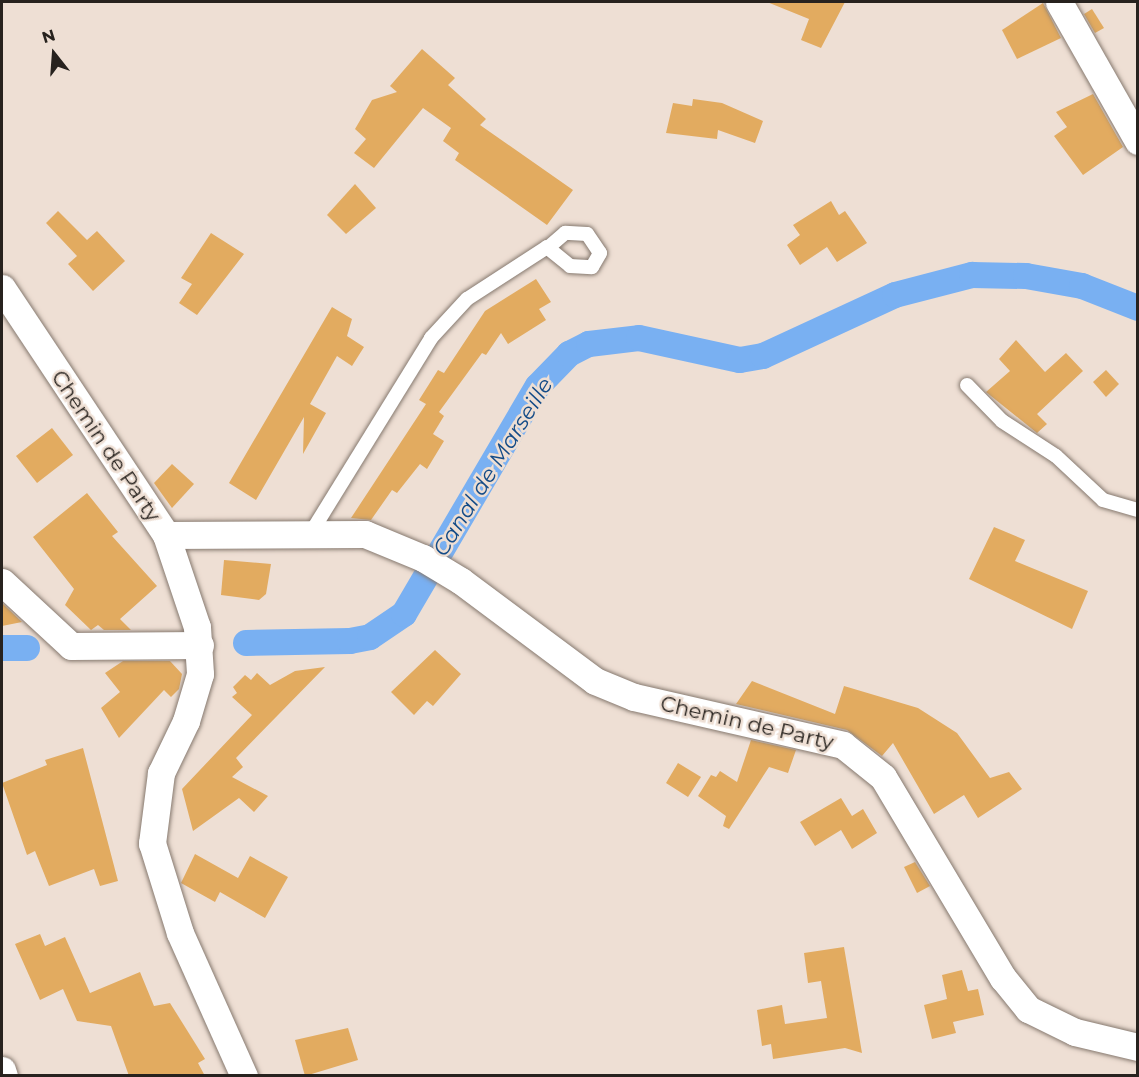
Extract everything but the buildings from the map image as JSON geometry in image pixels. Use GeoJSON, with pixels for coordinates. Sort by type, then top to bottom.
{"type":"FeatureCollection","features":[{"type":"Feature","properties":{"kind":"street"},"geometry":{"type":"LineString","coordinates":[[1059,2],[1137,141]]}},
{"type":"Feature","properties":{"kind":"street","name":"Chemin de Party"},"geometry":{"type":"LineString","coordinates":[[2,288],[166,535],[312,531],[365,534],[423,558],[461,581],[595,681],[634,697],[843,745],[883,777],[1003,978],[1028,1009],[1075,1032],[1137,1047]]}},
{"type":"Feature","properties":{"kind":"street"},"geometry":{"type":"LineString","coordinates":[[166,535],[198,636],[200,674],[186,721],[160,773],[152,843],[180,933],[244,1076]]}},
{"type":"Feature","properties":{"kind":"street"},"geometry":{"type":"LineString","coordinates":[[2,582],[71,646],[198,636]]}},
{"type":"Feature","properties":{"kind":"street"},"geometry":{"type":"LineString","coordinates":[[2,1070],[4,1076]]}},
{"type":"Feature","properties":{"kind":"lane"},"geometry":{"type":"LineString","coordinates":[[312,531],[430,338],[467,299],[548,248]]}},
{"type":"Feature","properties":{"kind":"lane"},"geometry":{"type":"LineString","coordinates":[[967,385],[1002,422],[1056,456],[1103,500],[1137,510]]}},
{"type":"Feature","properties":{"kind":"waterway","name":"Canal de Marseille"},"geometry":{"type":"LineString","coordinates":[[246,643],[350,641],[370,637],[404,614],[538,386],[569,354],[589,344],[639,338],[740,360],[763,356],[895,295],[972,275],[1026,276],[1082,286],[1138,308]]}},
{"type":"Feature","properties":{"kind":"waterway","name":"Canal de Marseille"},"geometry":{"type":"LineString","coordinates":[[2,648],[27,648]]}}]}
